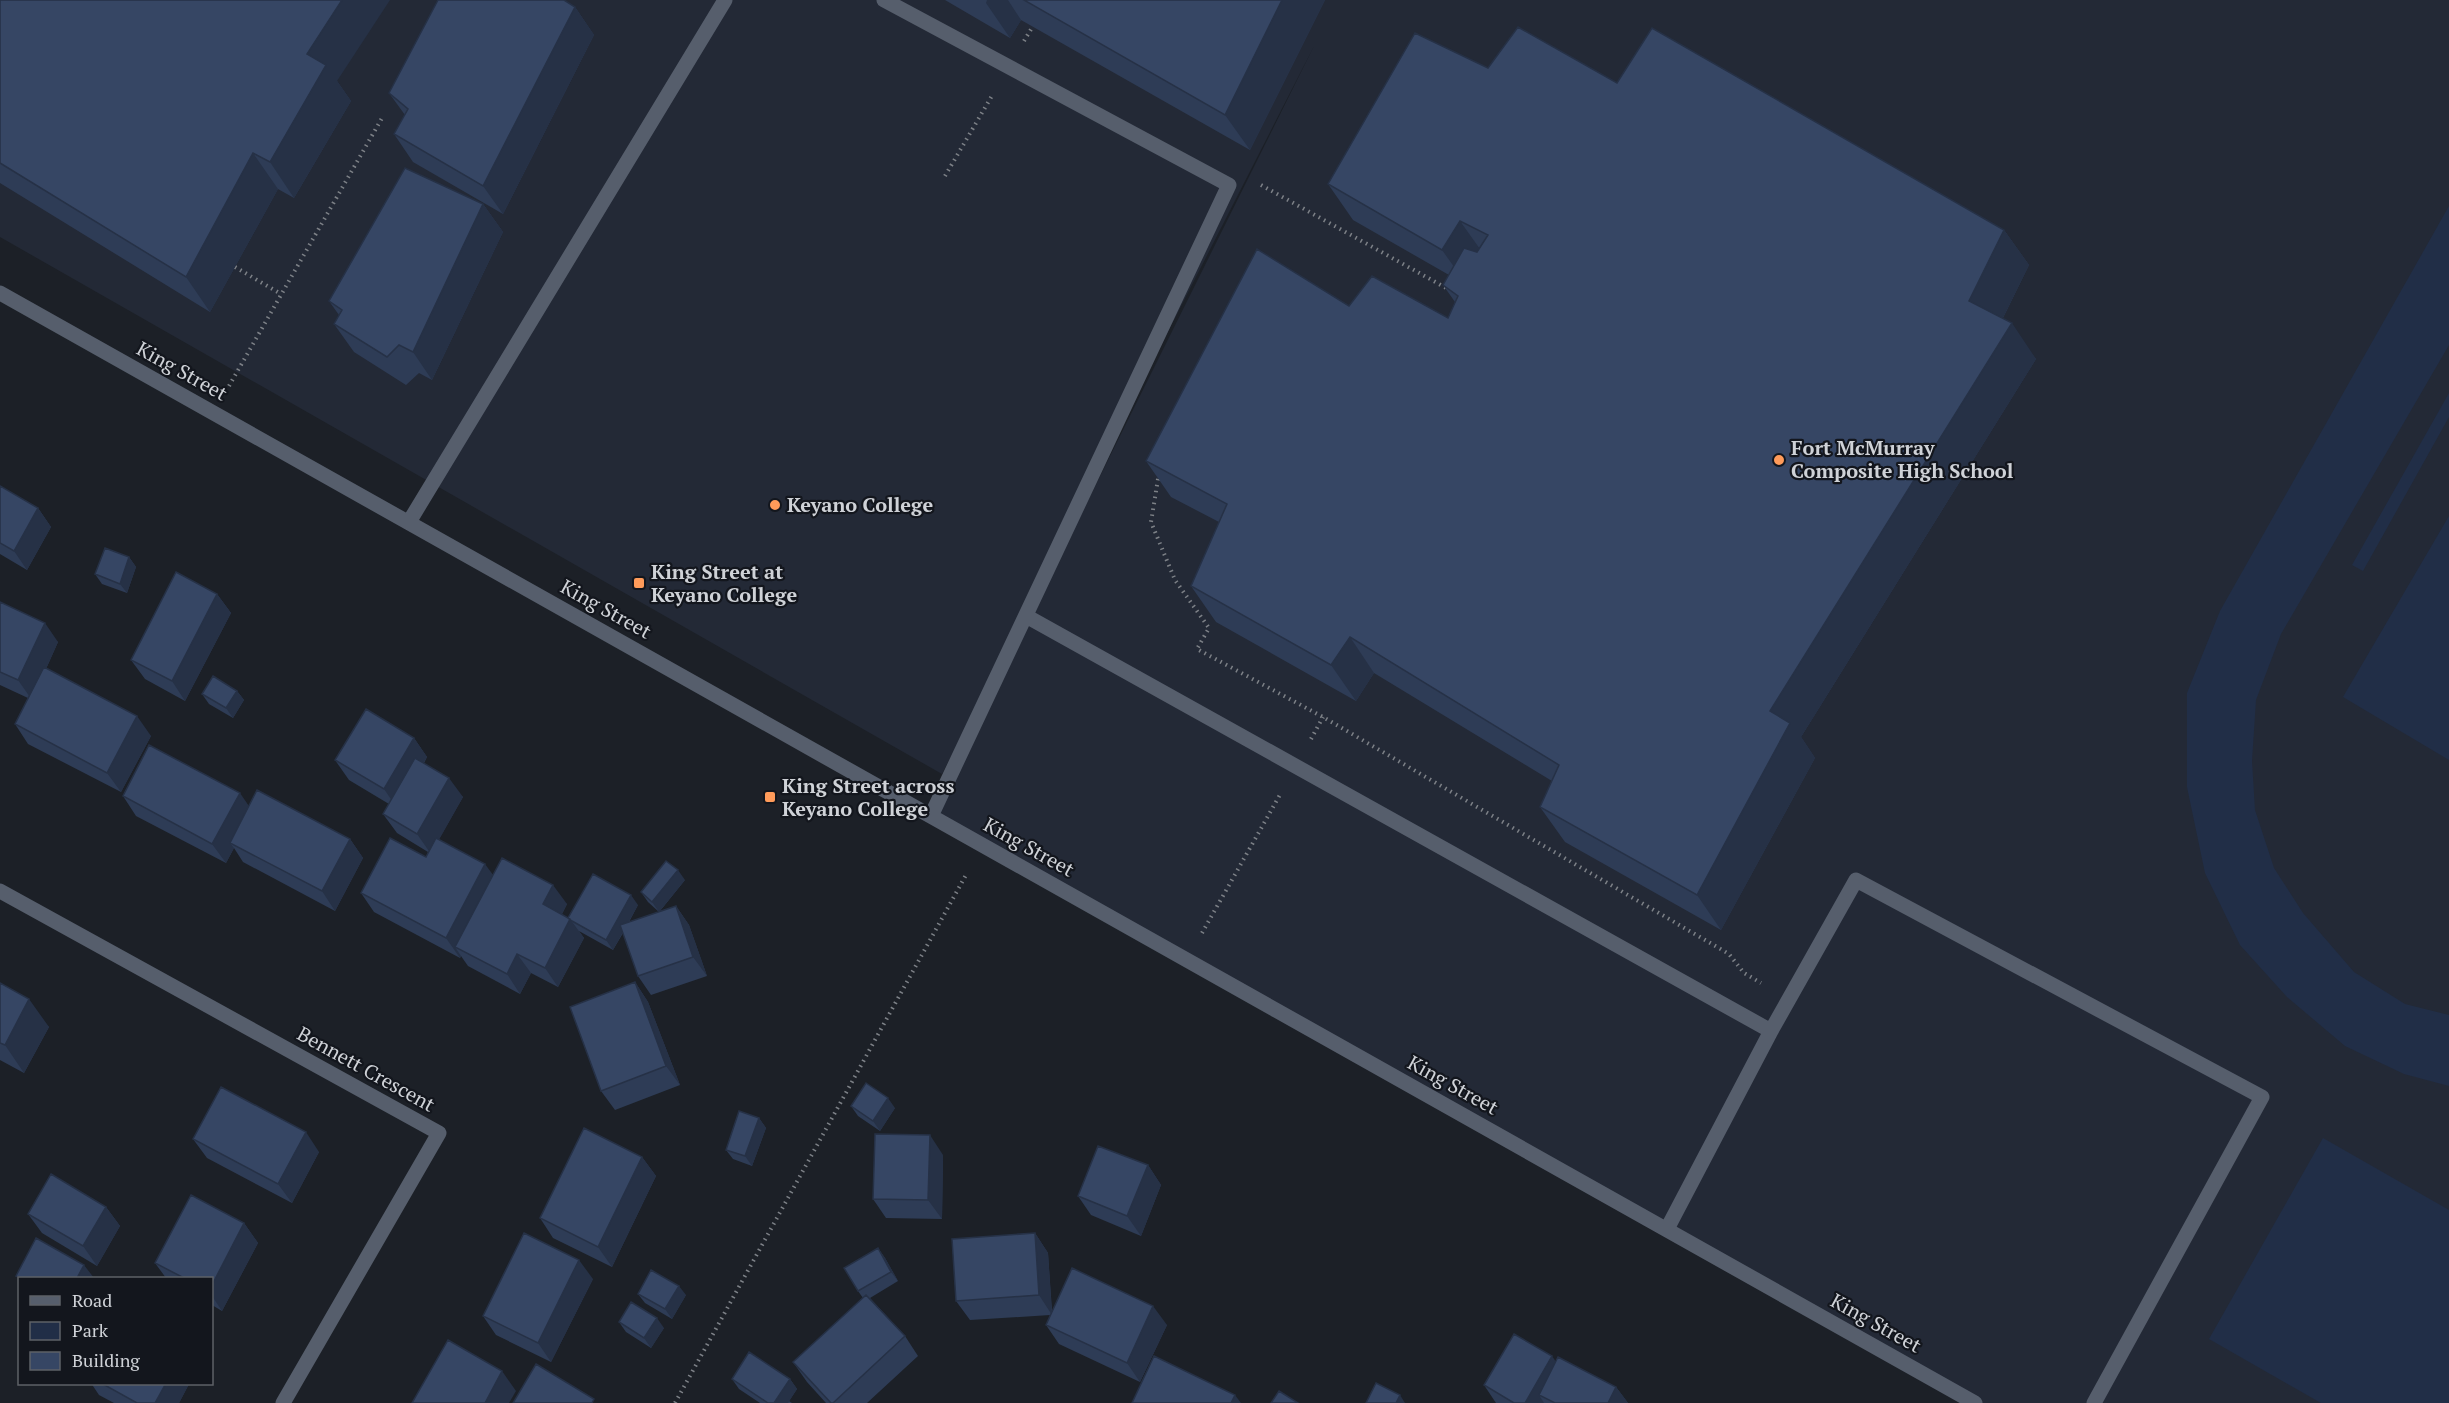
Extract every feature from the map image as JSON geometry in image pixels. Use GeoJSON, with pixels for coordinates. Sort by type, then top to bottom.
{"type":"FeatureCollection","features":[{"type":"Feature","properties":{"kind":"street"},"geometry":{"type":"LineString","coordinates":[[409,522],[725,0]]}},
{"type":"Feature","properties":{"kind":"street"},"geometry":{"type":"LineString","coordinates":[[884,0],[1229,185],[931,816]]}},
{"type":"Feature","properties":{"kind":"street","name":"King Street"},"geometry":{"type":"LineString","coordinates":[[0,293],[1975,1403]]}},
{"type":"Feature","properties":{"kind":"street"},"geometry":{"type":"LineString","coordinates":[[1026,616],[1771,1031]]}},
{"type":"Feature","properties":{"kind":"street"},"geometry":{"type":"LineString","coordinates":[[1667,1229],[1771,1031],[1856,880],[2262,1097],[2094,1403]]}},
{"type":"Feature","properties":{"kind":"street","name":"Bennett Crescent"},"geometry":{"type":"LineString","coordinates":[[0,891],[439,1133],[283,1403]]}},
{"type":"Feature","properties":{"kind":"path"},"geometry":{"type":"LineString","coordinates":[[945,176],[1008,67],[1034,27]]}},
{"type":"Feature","properties":{"kind":"path"},"geometry":{"type":"LineString","coordinates":[[213,412],[382,118]]}},
{"type":"Feature","properties":{"kind":"path"},"geometry":{"type":"LineString","coordinates":[[1229,185],[1239,173],[1457,293]]}},
{"type":"Feature","properties":{"kind":"path"},"geometry":{"type":"LineString","coordinates":[[235,267],[281,294]]}},
{"type":"Feature","properties":{"kind":"path"},"geometry":{"type":"LineString","coordinates":[[1162,466],[1158,475],[1151,522],[1175,580],[1209,628],[1197,649],[1323,717],[1729,954],[1744,973],[1763,984]]}},
{"type":"Feature","properties":{"kind":"path"},"geometry":{"type":"LineString","coordinates":[[1188,960],[1323,717]]}},
{"type":"Feature","properties":{"kind":"path"},"geometry":{"type":"LineString","coordinates":[[675,1403],[983,845]]}},
{"type":"Feature","properties":{"kind":"shaded area","name":"Fort McMurray Composite High School"},"geometry":{"type":"Polygon","coordinates":[[[0,0],[2449,0],[2449,1403],[1975,1403],[931,816],[1314,46],[942,774],[0,237],[0,0]]]}},
{"type":"Feature","properties":{"kind":"green space"},"geometry":{"type":"Polygon","coordinates":[[[2449,206],[2449,345],[2281,634],[2256,700],[2252,761],[2255,810],[2274,868],[2303,913],[2354,972],[2405,1004],[2449,1015],[2449,1086],[2404,1074],[2345,1046],[2287,997],[2240,945],[2205,873],[2187,787],[2187,693],[2220,611],[2449,206]]]}},
{"type":"Feature","properties":{"kind":"green space"},"geometry":{"type":"Polygon","coordinates":[[[2449,393],[2449,417],[2363,571],[2352,565],[2449,393]]]}},
{"type":"Feature","properties":{"kind":"green space"},"geometry":{"type":"Polygon","coordinates":[[[2449,516],[2449,760],[2343,697],[2449,516]]]}},
{"type":"Feature","properties":{"kind":"green space"},"geometry":{"type":"Polygon","coordinates":[[[2323,1138],[2449,1210],[2449,1403],[2321,1403],[2209,1339],[2323,1138]]]}},
{"type":"Feature","properties":{"kind":"building"},"geometry":{"type":"Polygon","coordinates":[[[0,0],[342,0],[307,54],[326,65],[270,162],[253,153],[186,277],[0,163],[0,0]]]}},
{"type":"Feature","properties":{"kind":"building"},"geometry":{"type":"Polygon","coordinates":[[[438,0],[564,0],[575,7],[483,186],[394,134],[408,109],[389,93],[438,0]]]}},
{"type":"Feature","properties":{"kind":"building"},"geometry":{"type":"Polygon","coordinates":[[[1024,0],[1282,0],[1225,115],[1024,0]]]}},
{"type":"Feature","properties":{"kind":"building"},"geometry":{"type":"Polygon","coordinates":[[[1518,27],[1617,83],[1652,28],[2004,230],[1969,301],[2012,323],[1770,711],[1790,723],[1697,895],[1540,807],[1559,765],[1350,637],[1331,665],[1191,586],[1227,504],[1146,461],[1257,249],[1349,306],[1372,276],[1448,318],[1458,296],[1443,285],[1464,248],[1477,252],[1488,235],[1460,221],[1442,250],[1328,184],[1415,33],[1488,68],[1518,27]]]}},
{"type":"Feature","properties":{"kind":"building"},"geometry":{"type":"Polygon","coordinates":[[[405,168],[483,204],[413,352],[399,345],[387,357],[334,324],[342,310],[329,301],[405,168]]]}},
{"type":"Feature","properties":{"kind":"building"},"geometry":{"type":"Polygon","coordinates":[[[0,486],[38,508],[14,551],[0,543],[0,486]]]}},
{"type":"Feature","properties":{"kind":"building"},"geometry":{"type":"Polygon","coordinates":[[[105,548],[129,557],[120,584],[95,574],[105,548]]]}},
{"type":"Feature","properties":{"kind":"building"},"geometry":{"type":"Polygon","coordinates":[[[176,572],[217,594],[172,681],[131,660],[176,572]]]}},
{"type":"Feature","properties":{"kind":"building"},"geometry":{"type":"Polygon","coordinates":[[[0,602],[45,623],[18,680],[0,672],[0,602]]]}},
{"type":"Feature","properties":{"kind":"building"},"geometry":{"type":"Polygon","coordinates":[[[44,667],[137,716],[107,773],[15,724],[44,667]]]}},
{"type":"Feature","properties":{"kind":"building"},"geometry":{"type":"Polygon","coordinates":[[[213,676],[237,691],[226,708],[202,694],[213,676]]]}},
{"type":"Feature","properties":{"kind":"building"},"geometry":{"type":"Polygon","coordinates":[[[366,709],[414,738],[384,789],[335,760],[366,709]]]}},
{"type":"Feature","properties":{"kind":"building"},"geometry":{"type":"Polygon","coordinates":[[[149,745],[240,793],[212,844],[123,796],[149,745]]]}},
{"type":"Feature","properties":{"kind":"building"},"geometry":{"type":"Polygon","coordinates":[[[415,758],[449,778],[417,834],[383,814],[415,758]]]}},
{"type":"Feature","properties":{"kind":"building"},"geometry":{"type":"Polygon","coordinates":[[[257,790],[350,839],[322,891],[230,843],[257,790]]]}},
{"type":"Feature","properties":{"kind":"building"},"geometry":{"type":"Polygon","coordinates":[[[390,838],[426,857],[436,838],[485,864],[446,938],[361,893],[390,838]]]}},
{"type":"Feature","properties":{"kind":"building"},"geometry":{"type":"Polygon","coordinates":[[[502,858],[553,885],[543,904],[570,919],[545,968],[517,954],[507,974],[455,947],[502,858]]]}},
{"type":"Feature","properties":{"kind":"building"},"geometry":{"type":"Polygon","coordinates":[[[666,861],[678,870],[652,902],[641,892],[666,861]]]}},
{"type":"Feature","properties":{"kind":"building"},"geometry":{"type":"Polygon","coordinates":[[[593,874],[631,895],[606,940],[568,918],[593,874]]]}},
{"type":"Feature","properties":{"kind":"building"},"geometry":{"type":"Polygon","coordinates":[[[676,906],[693,957],[638,976],[620,925],[676,906]]]}},
{"type":"Feature","properties":{"kind":"building"},"geometry":{"type":"Polygon","coordinates":[[[635,982],[666,1066],[601,1091],[570,1007],[635,982]]]}},
{"type":"Feature","properties":{"kind":"building"},"geometry":{"type":"Polygon","coordinates":[[[0,983],[29,999],[5,1045],[0,1043],[0,983]]]}},
{"type":"Feature","properties":{"kind":"building"},"geometry":{"type":"Polygon","coordinates":[[[866,1083],[888,1098],[873,1121],[851,1106],[866,1083]]]}},
{"type":"Feature","properties":{"kind":"building"},"geometry":{"type":"Polygon","coordinates":[[[221,1087],[306,1132],[278,1184],[193,1139],[221,1087]]]}},
{"type":"Feature","properties":{"kind":"building"},"geometry":{"type":"Polygon","coordinates":[[[739,1111],[759,1118],[745,1156],[726,1150],[739,1111]]]}},
{"type":"Feature","properties":{"kind":"building"},"geometry":{"type":"Polygon","coordinates":[[[584,1128],[642,1157],[598,1247],[540,1218],[584,1128]]]}},
{"type":"Feature","properties":{"kind":"building"},"geometry":{"type":"Polygon","coordinates":[[[875,1134],[930,1135],[928,1200],[873,1199],[875,1134]]]}},
{"type":"Feature","properties":{"kind":"building"},"geometry":{"type":"Polygon","coordinates":[[[1098,1146],[1148,1165],[1127,1216],[1078,1196],[1098,1146]]]}},
{"type":"Feature","properties":{"kind":"building"},"geometry":{"type":"Polygon","coordinates":[[[51,1174],[106,1207],[83,1246],[28,1214],[51,1174]]]}},
{"type":"Feature","properties":{"kind":"building"},"geometry":{"type":"Polygon","coordinates":[[[191,1195],[244,1223],[213,1283],[213,1277],[182,1277],[155,1263],[191,1195]]]}},
{"type":"Feature","properties":{"kind":"building"},"geometry":{"type":"Polygon","coordinates":[[[524,1233],[579,1260],[538,1343],[483,1316],[524,1233]]]}},
{"type":"Feature","properties":{"kind":"building"},"geometry":{"type":"Polygon","coordinates":[[[1035,1233],[1039,1295],[956,1301],[952,1239],[1035,1233]]]}},
{"type":"Feature","properties":{"kind":"building"},"geometry":{"type":"Polygon","coordinates":[[[36,1238],[84,1265],[78,1277],[16,1276],[36,1238]]]}},
{"type":"Feature","properties":{"kind":"building"},"geometry":{"type":"Polygon","coordinates":[[[878,1248],[891,1272],[858,1291],[844,1268],[878,1248]]]}},
{"type":"Feature","properties":{"kind":"building"},"geometry":{"type":"Polygon","coordinates":[[[1072,1268],[1153,1306],[1127,1363],[1046,1325],[1072,1268]]]}},
{"type":"Feature","properties":{"kind":"building"},"geometry":{"type":"Polygon","coordinates":[[[651,1270],[679,1286],[665,1309],[638,1294],[651,1270]]]}},
{"type":"Feature","properties":{"kind":"building"},"geometry":{"type":"Polygon","coordinates":[[[866,1295],[905,1336],[831,1403],[793,1362],[866,1295]]]}},
{"type":"Feature","properties":{"kind":"building"},"geometry":{"type":"Polygon","coordinates":[[[631,1302],[657,1318],[644,1338],[619,1322],[631,1302]]]}},
{"type":"Feature","properties":{"kind":"building"},"geometry":{"type":"Polygon","coordinates":[[[1514,1334],[1552,1356],[1525,1403],[1514,1403],[1484,1385],[1514,1334]]]}},
{"type":"Feature","properties":{"kind":"building"},"geometry":{"type":"Polygon","coordinates":[[[448,1340],[502,1371],[485,1403],[412,1403],[448,1340]]]}},
{"type":"Feature","properties":{"kind":"building"},"geometry":{"type":"Polygon","coordinates":[[[749,1352],[790,1379],[774,1403],[768,1403],[732,1379],[749,1352]]]}},
{"type":"Feature","properties":{"kind":"building"},"geometry":{"type":"Polygon","coordinates":[[[1154,1356],[1235,1395],[1231,1403],[1132,1403],[1154,1356]]]}},
{"type":"Feature","properties":{"kind":"building"},"geometry":{"type":"Polygon","coordinates":[[[1558,1357],[1616,1387],[1608,1403],[1555,1403],[1539,1395],[1558,1357]]]}},
{"type":"Feature","properties":{"kind":"building"},"geometry":{"type":"Polygon","coordinates":[[[536,1364],[594,1399],[592,1403],[513,1403],[536,1364]]]}},
{"type":"Feature","properties":{"kind":"building"},"geometry":{"type":"Polygon","coordinates":[[[1376,1383],[1400,1395],[1396,1403],[1366,1403],[1376,1383]]]}},
{"type":"Feature","properties":{"kind":"building"},"geometry":{"type":"Polygon","coordinates":[[[105,1385],[165,1385],[155,1403],[137,1403],[105,1385]]]}},
{"type":"Feature","properties":{"kind":"building"},"geometry":{"type":"Polygon","coordinates":[[[1279,1391],[1298,1403],[1271,1403],[1279,1391]]]}},
{"type":"Feature","properties":{"kind":"place","name":"Fort McMurray Composite High School"},"geometry":{"type":"Point","coordinates":[1779,460]}},
{"type":"Feature","properties":{"kind":"place","name":"Keyano College"},"geometry":{"type":"Point","coordinates":[775,505]}},
{"type":"Feature","properties":{"kind":"place","name":"King Street at Keyano College"},"geometry":{"type":"Point","coordinates":[639,583]}},
{"type":"Feature","properties":{"kind":"place","name":"King Street across Keyano College"},"geometry":{"type":"Point","coordinates":[770,797]}}]}
